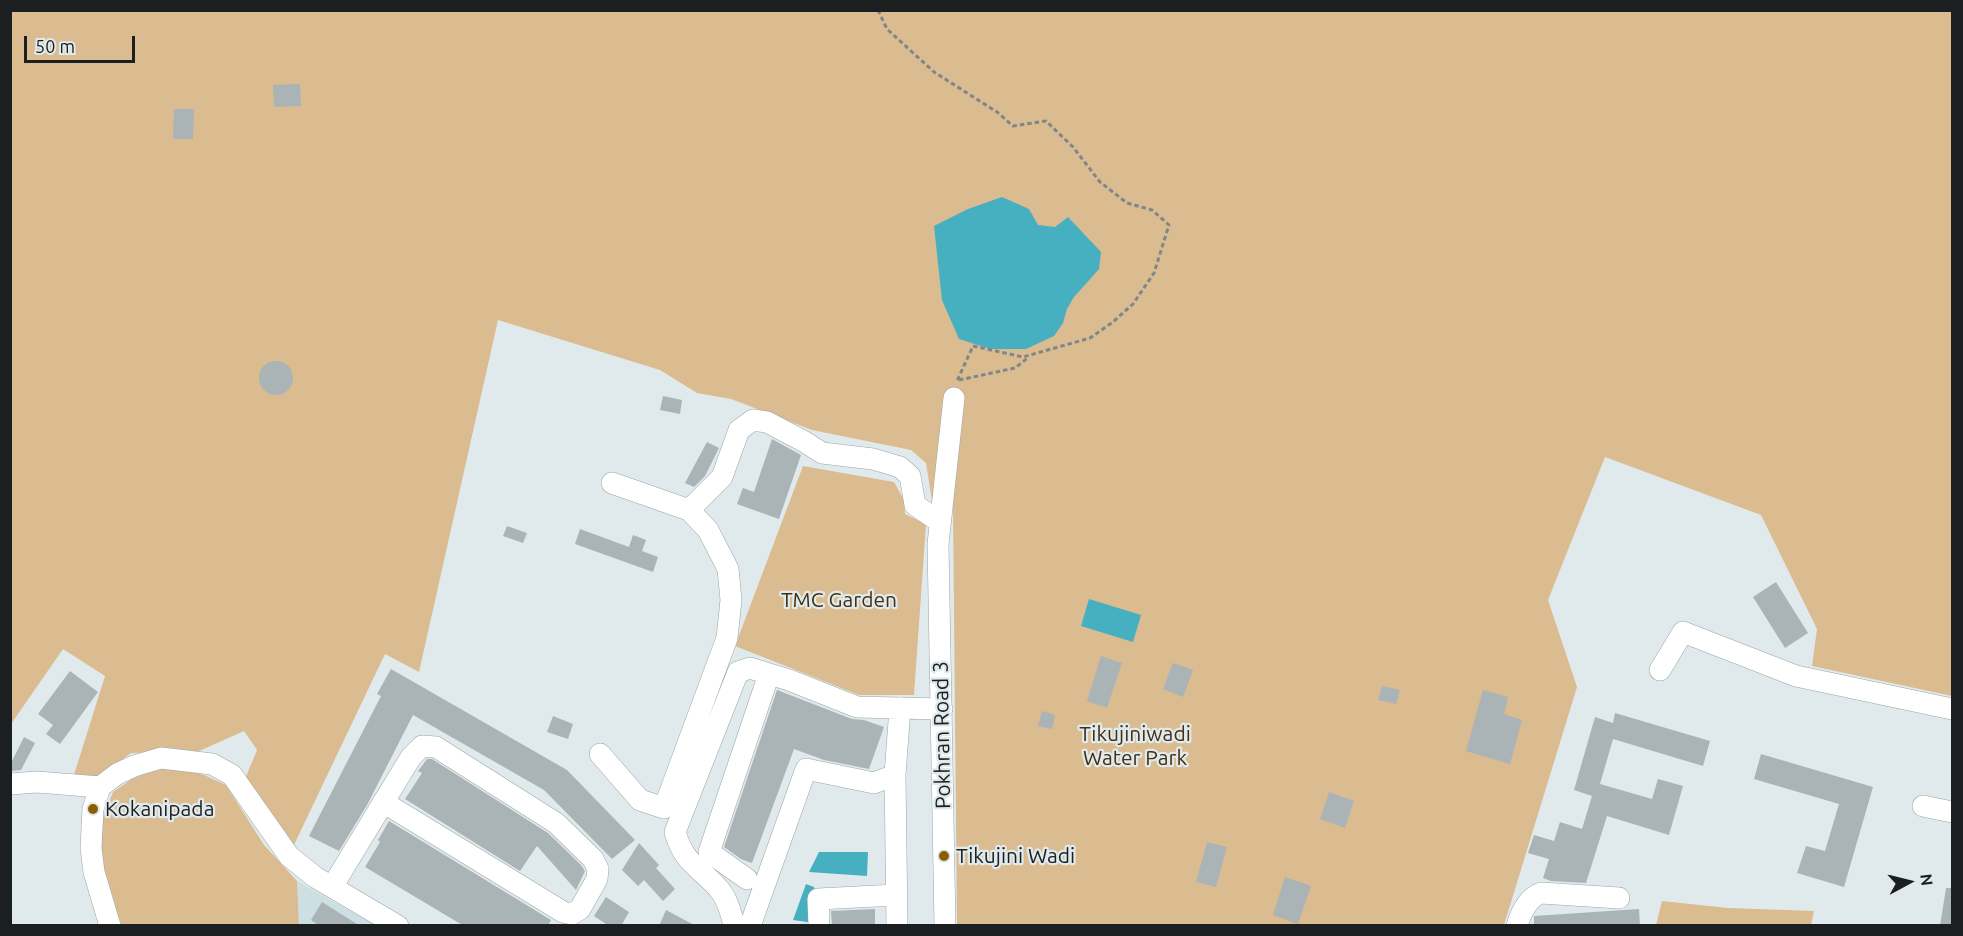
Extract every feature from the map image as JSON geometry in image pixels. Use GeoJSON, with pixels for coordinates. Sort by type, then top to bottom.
{"type":"FeatureCollection","features":[{"type":"Feature","properties":{"kind":"street","name":"Pokhran Road 3"},"geometry":{"type":"LineString","coordinates":[[945,926],[938,544],[956,389]]}},
{"type":"Feature","properties":{"kind":"street"},"geometry":{"type":"LineString","coordinates":[[689,510],[722,477],[739,429],[753,420],[766,422],[822,453],[873,459],[900,467],[909,476],[915,505],[940,522]]}},
{"type":"Feature","properties":{"kind":"street"},"geometry":{"type":"LineString","coordinates":[[600,754],[640,800],[664,808],[727,638],[731,600],[728,569],[708,530],[689,510],[612,483]]}},
{"type":"Feature","properties":{"kind":"street"},"geometry":{"type":"LineString","coordinates":[[1660,669],[1683,632],[1796,676],[1953,710]]}},
{"type":"Feature","properties":{"kind":"street"},"geometry":{"type":"LineString","coordinates":[[734,926],[728,904],[718,888],[680,849],[675,832],[738,672],[750,668],[789,680],[857,707],[942,709]]}},
{"type":"Feature","properties":{"kind":"street"},"geometry":{"type":"LineString","coordinates":[[747,879],[709,852],[769,674]]}},
{"type":"Feature","properties":{"kind":"street"},"geometry":{"type":"LineString","coordinates":[[897,926],[895,775],[900,708]]}},
{"type":"Feature","properties":{"kind":"street"},"geometry":{"type":"LineString","coordinates":[[332,887],[383,802],[411,758],[422,746],[436,747],[556,823],[593,859],[598,868],[597,879],[580,909],[572,914],[563,912],[383,802]]}},
{"type":"Feature","properties":{"kind":"street"},"geometry":{"type":"LineString","coordinates":[[110,926],[94,872],[91,848],[93,809],[100,787],[117,774],[161,758],[212,764],[232,775],[289,856],[315,877],[398,926]]}},
{"type":"Feature","properties":{"kind":"street"},"geometry":{"type":"LineString","coordinates":[[750,926],[806,769],[874,783],[895,775]]}},
{"type":"Feature","properties":{"kind":"street"},"geometry":{"type":"LineString","coordinates":[[10,784],[37,782],[100,787]]}},
{"type":"Feature","properties":{"kind":"street"},"geometry":{"type":"LineString","coordinates":[[1923,806],[1953,812]]}},
{"type":"Feature","properties":{"kind":"street"},"geometry":{"type":"LineString","coordinates":[[1517,926],[1531,899],[1541,893],[1619,898]]}},
{"type":"Feature","properties":{"kind":"street"},"geometry":{"type":"LineString","coordinates":[[819,926],[818,899],[896,895]]}},
{"type":"Feature","properties":{"kind":"path"},"geometry":{"type":"LineString","coordinates":[[878,10],[887,29],[934,72],[997,112],[1012,126],[1046,121],[1073,147],[1100,182],[1127,202],[1152,210],[1169,225],[1154,273],[1133,304],[1113,322],[1090,338],[1023,357],[973,346],[956,389]]}},
{"type":"Feature","properties":{"kind":"path"},"geometry":{"type":"LineString","coordinates":[[956,389],[1015,368],[1032,355]]}},
{"type":"Feature","properties":{"kind":"shaded area"},"geometry":{"type":"Polygon","coordinates":[[[297,881],[375,925],[299,925],[297,881]]]}},
{"type":"Feature","properties":{"kind":"green space","name":"Tikujiniwadi Water Park"},"geometry":{"type":"Polygon","coordinates":[[[11,11],[1952,11],[1952,696],[1812,666],[1817,629],[1761,515],[1605,457],[1548,600],[1577,687],[1504,925],[957,925],[953,508],[932,501],[926,463],[911,450],[812,430],[731,399],[697,393],[660,370],[498,320],[419,672],[385,654],[293,847],[245,779],[257,750],[244,731],[199,751],[131,753],[95,780],[73,778],[105,676],[63,649],[11,724],[11,11]]]}},
{"type":"Feature","properties":{"kind":"green space","name":"TMC Garden"},"geometry":{"type":"Polygon","coordinates":[[[803,466],[894,482],[904,500],[905,514],[926,524],[914,695],[859,695],[735,646],[803,466]]]}},
{"type":"Feature","properties":{"kind":"green space"},"geometry":{"type":"Polygon","coordinates":[[[159,768],[183,769],[226,785],[264,845],[297,881],[299,925],[121,925],[107,885],[102,855],[101,823],[113,792],[132,779],[159,768]]]}},
{"type":"Feature","properties":{"kind":"green space"},"geometry":{"type":"Polygon","coordinates":[[[1662,901],[1728,908],[1814,911],[1811,925],[1656,925],[1662,901]]]}},
{"type":"Feature","properties":{"kind":"water"},"geometry":{"type":"Polygon","coordinates":[[[1002,197],[1029,209],[1038,225],[1055,227],[1068,217],[1101,252],[1099,269],[1074,297],[1063,323],[1054,336],[1026,349],[990,349],[959,339],[942,300],[934,226],[968,209],[1002,197]]]}},
{"type":"Feature","properties":{"kind":"water"},"geometry":{"type":"Polygon","coordinates":[[[1089,599],[1141,615],[1133,642],[1081,626],[1089,599]]]}},
{"type":"Feature","properties":{"kind":"water"},"geometry":{"type":"Polygon","coordinates":[[[819,852],[868,852],[867,876],[809,872],[819,852]]]}},
{"type":"Feature","properties":{"kind":"water"},"geometry":{"type":"Polygon","coordinates":[[[806,884],[814,887],[814,923],[793,920],[806,884]]]}},
{"type":"Feature","properties":{"kind":"building"},"geometry":{"type":"Polygon","coordinates":[[[300,84],[301,106],[274,107],[273,85],[300,84]]]}},
{"type":"Feature","properties":{"kind":"building"},"geometry":{"type":"Polygon","coordinates":[[[174,109],[194,109],[193,139],[173,139],[174,109]]]}},
{"type":"Feature","properties":{"kind":"building"},"geometry":{"type":"Polygon","coordinates":[[[276,361],[288,366],[293,378],[288,390],[276,395],[264,390],[259,378],[264,366],[276,361]]]}},
{"type":"Feature","properties":{"kind":"building"},"geometry":{"type":"Polygon","coordinates":[[[663,396],[682,400],[680,414],[660,410],[663,396]]]}},
{"type":"Feature","properties":{"kind":"building"},"geometry":{"type":"Polygon","coordinates":[[[772,439],[801,455],[779,519],[737,504],[743,488],[754,492],[772,439]]]}},
{"type":"Feature","properties":{"kind":"building"},"geometry":{"type":"Polygon","coordinates":[[[707,442],[719,448],[705,476],[694,487],[685,483],[707,442]]]}},
{"type":"Feature","properties":{"kind":"building"},"geometry":{"type":"Polygon","coordinates":[[[507,526],[527,533],[523,543],[503,536],[507,526]]]}},
{"type":"Feature","properties":{"kind":"building"},"geometry":{"type":"Polygon","coordinates":[[[580,529],[629,547],[633,535],[646,540],[642,551],[658,557],[653,572],[575,544],[580,529]]]}},
{"type":"Feature","properties":{"kind":"building"},"geometry":{"type":"Polygon","coordinates":[[[1776,582],[1808,633],[1785,648],[1753,597],[1776,582]]]}},
{"type":"Feature","properties":{"kind":"building"},"geometry":{"type":"Polygon","coordinates":[[[1101,656],[1122,663],[1107,708],[1087,701],[1101,656]]]}},
{"type":"Feature","properties":{"kind":"building"},"geometry":{"type":"Polygon","coordinates":[[[1173,663],[1193,670],[1183,697],[1163,689],[1173,663]]]}},
{"type":"Feature","properties":{"kind":"building"},"geometry":{"type":"Polygon","coordinates":[[[391,669],[567,770],[635,840],[612,859],[544,790],[413,715],[367,805],[339,851],[309,836],[381,696],[377,694],[391,669]]]}},
{"type":"Feature","properties":{"kind":"building"},"geometry":{"type":"Polygon","coordinates":[[[70,671],[98,692],[60,744],[46,734],[53,725],[38,714],[70,671]]]}},
{"type":"Feature","properties":{"kind":"building"},"geometry":{"type":"Polygon","coordinates":[[[1382,686],[1400,690],[1396,704],[1378,700],[1382,686]]]}},
{"type":"Feature","properties":{"kind":"building"},"geometry":{"type":"Polygon","coordinates":[[[777,690],[852,719],[864,720],[884,727],[869,769],[824,760],[794,749],[752,863],[741,859],[724,847],[777,690]]]}},
{"type":"Feature","properties":{"kind":"building"},"geometry":{"type":"Polygon","coordinates":[[[1483,690],[1508,697],[1504,714],[1522,720],[1510,764],[1466,751],[1483,690]]]}},
{"type":"Feature","properties":{"kind":"building"},"geometry":{"type":"Polygon","coordinates":[[[1042,711],[1055,715],[1052,729],[1038,726],[1042,711]]]}},
{"type":"Feature","properties":{"kind":"building"},"geometry":{"type":"Polygon","coordinates":[[[1615,713],[1710,741],[1703,766],[1613,739],[1600,784],[1652,799],[1658,779],[1683,786],[1669,835],[1607,816],[1586,883],[1551,881],[1543,878],[1549,859],[1528,853],[1534,835],[1554,841],[1560,822],[1582,829],[1592,796],[1574,790],[1595,717],[1613,723],[1615,713]]]}},
{"type":"Feature","properties":{"kind":"building"},"geometry":{"type":"Polygon","coordinates":[[[553,716],[573,724],[568,739],[547,732],[553,716]]]}},
{"type":"Feature","properties":{"kind":"building"},"geometry":{"type":"Polygon","coordinates":[[[24,737],[35,743],[21,770],[10,771],[10,765],[24,737]]]}},
{"type":"Feature","properties":{"kind":"building"},"geometry":{"type":"Polygon","coordinates":[[[1761,754],[1873,787],[1844,887],[1797,873],[1806,846],[1825,851],[1839,804],[1754,779],[1761,754]]]}},
{"type":"Feature","properties":{"kind":"building"},"geometry":{"type":"Polygon","coordinates":[[[427,759],[432,759],[548,833],[585,871],[576,890],[537,846],[520,871],[405,799],[422,773],[418,771],[427,759]]]}},
{"type":"Feature","properties":{"kind":"building"},"geometry":{"type":"Polygon","coordinates":[[[1329,792],[1354,801],[1345,828],[1320,819],[1329,792]]]}},
{"type":"Feature","properties":{"kind":"building"},"geometry":{"type":"Polygon","coordinates":[[[389,821],[551,920],[548,926],[464,926],[365,867],[389,821]]]}},
{"type":"Feature","properties":{"kind":"building"},"geometry":{"type":"Polygon","coordinates":[[[1207,842],[1227,847],[1216,887],[1196,882],[1207,842]]]}},
{"type":"Feature","properties":{"kind":"building"},"geometry":{"type":"Polygon","coordinates":[[[639,843],[659,865],[656,868],[675,889],[663,901],[644,880],[638,886],[622,870],[639,843]]]}},
{"type":"Feature","properties":{"kind":"building"},"geometry":{"type":"Polygon","coordinates":[[[1285,877],[1311,886],[1298,924],[1273,915],[1285,877]]]}},
{"type":"Feature","properties":{"kind":"building"},"geometry":{"type":"Polygon","coordinates":[[[1946,888],[1953,888],[1953,926],[1940,926],[1946,888]]]}},
{"type":"Feature","properties":{"kind":"building"},"geometry":{"type":"Polygon","coordinates":[[[606,897],[629,912],[621,926],[609,926],[594,916],[606,897]]]}},
{"type":"Feature","properties":{"kind":"building"},"geometry":{"type":"Polygon","coordinates":[[[322,902],[360,926],[319,926],[311,920],[322,902]]]}},
{"type":"Feature","properties":{"kind":"building"},"geometry":{"type":"Polygon","coordinates":[[[875,909],[875,926],[832,926],[831,911],[875,909]]]}},
{"type":"Feature","properties":{"kind":"building"},"geometry":{"type":"Polygon","coordinates":[[[1639,909],[1640,926],[1534,926],[1534,916],[1639,909]]]}},
{"type":"Feature","properties":{"kind":"building"},"geometry":{"type":"Polygon","coordinates":[[[666,910],[696,926],[659,926],[666,910]]]}},
{"type":"Feature","properties":{"kind":"place","name":"Kokanipada"},"geometry":{"type":"Point","coordinates":[93,809]}},
{"type":"Feature","properties":{"kind":"place","name":"Tikujini Wadi"},"geometry":{"type":"Point","coordinates":[944,856]}}]}
